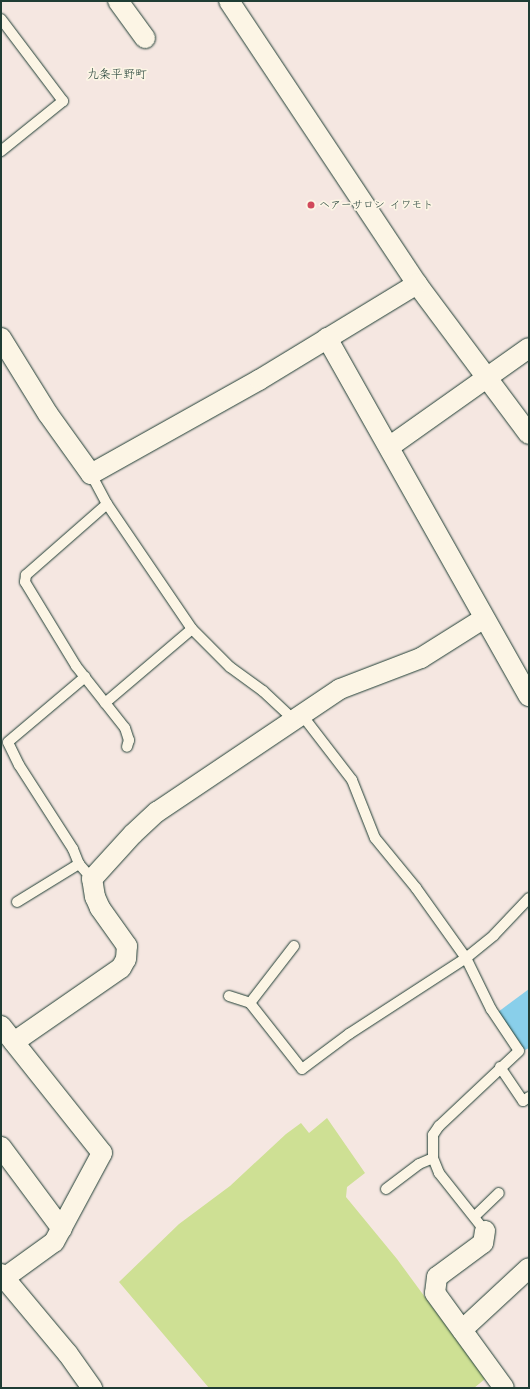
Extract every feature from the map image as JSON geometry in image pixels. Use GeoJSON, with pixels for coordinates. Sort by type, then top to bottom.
{"type":"FeatureCollection","features":[{"type":"Feature","properties":{"kind":"street"},"geometry":{"type":"LineString","coordinates":[[118,1],[145,38]]}},
{"type":"Feature","properties":{"kind":"street"},"geometry":{"type":"LineString","coordinates":[[230,1],[417,284],[529,434]]}},
{"type":"Feature","properties":{"kind":"street"},"geometry":{"type":"LineString","coordinates":[[1,338],[48,414],[91,474],[328,338],[417,284]]}},
{"type":"Feature","properties":{"kind":"street"},"geometry":{"type":"LineString","coordinates":[[328,338],[483,619],[529,696]]}},
{"type":"Feature","properties":{"kind":"street"},"geometry":{"type":"LineString","coordinates":[[389,447],[486,376],[529,348]]}},
{"type":"Feature","properties":{"kind":"street"},"geometry":{"type":"LineString","coordinates":[[14,1042],[121,968],[126,959],[128,946],[97,902],[92,879],[132,834],[157,812],[352,683],[421,658],[483,619]]}},
{"type":"Feature","properties":{"kind":"street"},"geometry":{"type":"LineString","coordinates":[[1,1026],[102,1153],[54,1242],[3,1276],[68,1354],[92,1388]]}},
{"type":"Feature","properties":{"kind":"street"},"geometry":{"type":"LineString","coordinates":[[1,1147],[62,1229]]}},
{"type":"Feature","properties":{"kind":"street"},"geometry":{"type":"LineString","coordinates":[[480,1224],[483,1243],[437,1277],[435,1293],[504,1388]]}},
{"type":"Feature","properties":{"kind":"street"},"geometry":{"type":"LineString","coordinates":[[462,1330],[529,1268]]}},
{"type":"Feature","properties":{"kind":"lane"},"geometry":{"type":"LineString","coordinates":[[1,19],[63,101],[1,151]]}},
{"type":"Feature","properties":{"kind":"lane"},"geometry":{"type":"LineString","coordinates":[[91,474],[106,504],[192,629],[230,667],[298,718],[352,780],[375,838],[416,888],[466,958],[491,1009],[519,1051],[500,1067],[439,1126],[433,1135],[433,1158],[439,1173],[480,1224],[499,1193]]}},
{"type":"Feature","properties":{"kind":"lane"},"geometry":{"type":"LineString","coordinates":[[106,504],[26,575],[25,582],[85,677],[125,728],[129,740],[127,747]]}},
{"type":"Feature","properties":{"kind":"lane"},"geometry":{"type":"LineString","coordinates":[[105,703],[192,629]]}},
{"type":"Feature","properties":{"kind":"lane"},"geometry":{"type":"LineString","coordinates":[[85,677],[8,742],[19,765],[73,849],[79,864],[92,879]]}},
{"type":"Feature","properties":{"kind":"lane"},"geometry":{"type":"LineString","coordinates":[[17,902],[79,864]]}},
{"type":"Feature","properties":{"kind":"lane"},"geometry":{"type":"LineString","coordinates":[[229,996],[250,1003],[302,1070],[349,1034],[466,958],[494,936],[529,898]]}},
{"type":"Feature","properties":{"kind":"lane"},"geometry":{"type":"LineString","coordinates":[[250,1003],[294,946]]}},
{"type":"Feature","properties":{"kind":"lane"},"geometry":{"type":"LineString","coordinates":[[500,1067],[523,1101],[529,1097]]}},
{"type":"Feature","properties":{"kind":"lane"},"geometry":{"type":"LineString","coordinates":[[386,1189],[419,1164],[433,1158]]}},
{"type":"Feature","properties":{"kind":"green space"},"geometry":{"type":"Polygon","coordinates":[[[327,1118],[365,1173],[347,1187],[346,1197],[397,1259],[485,1379],[474,1388],[209,1388],[119,1282],[179,1224],[230,1186],[286,1134],[301,1123],[309,1133],[327,1118]]]}},
{"type":"Feature","properties":{"kind":"water"},"geometry":{"type":"Polygon","coordinates":[[[529,989],[529,1048],[525,1050],[498,1012],[529,989]]]}},
{"type":"Feature","properties":{"kind":"place","name":"ヘアーサロン イワモト"},"geometry":{"type":"Point","coordinates":[311,205]}},
{"type":"Feature","properties":{"kind":"district","name":"九条平野町"},"geometry":{"type":"Point","coordinates":[117,75]}}]}
